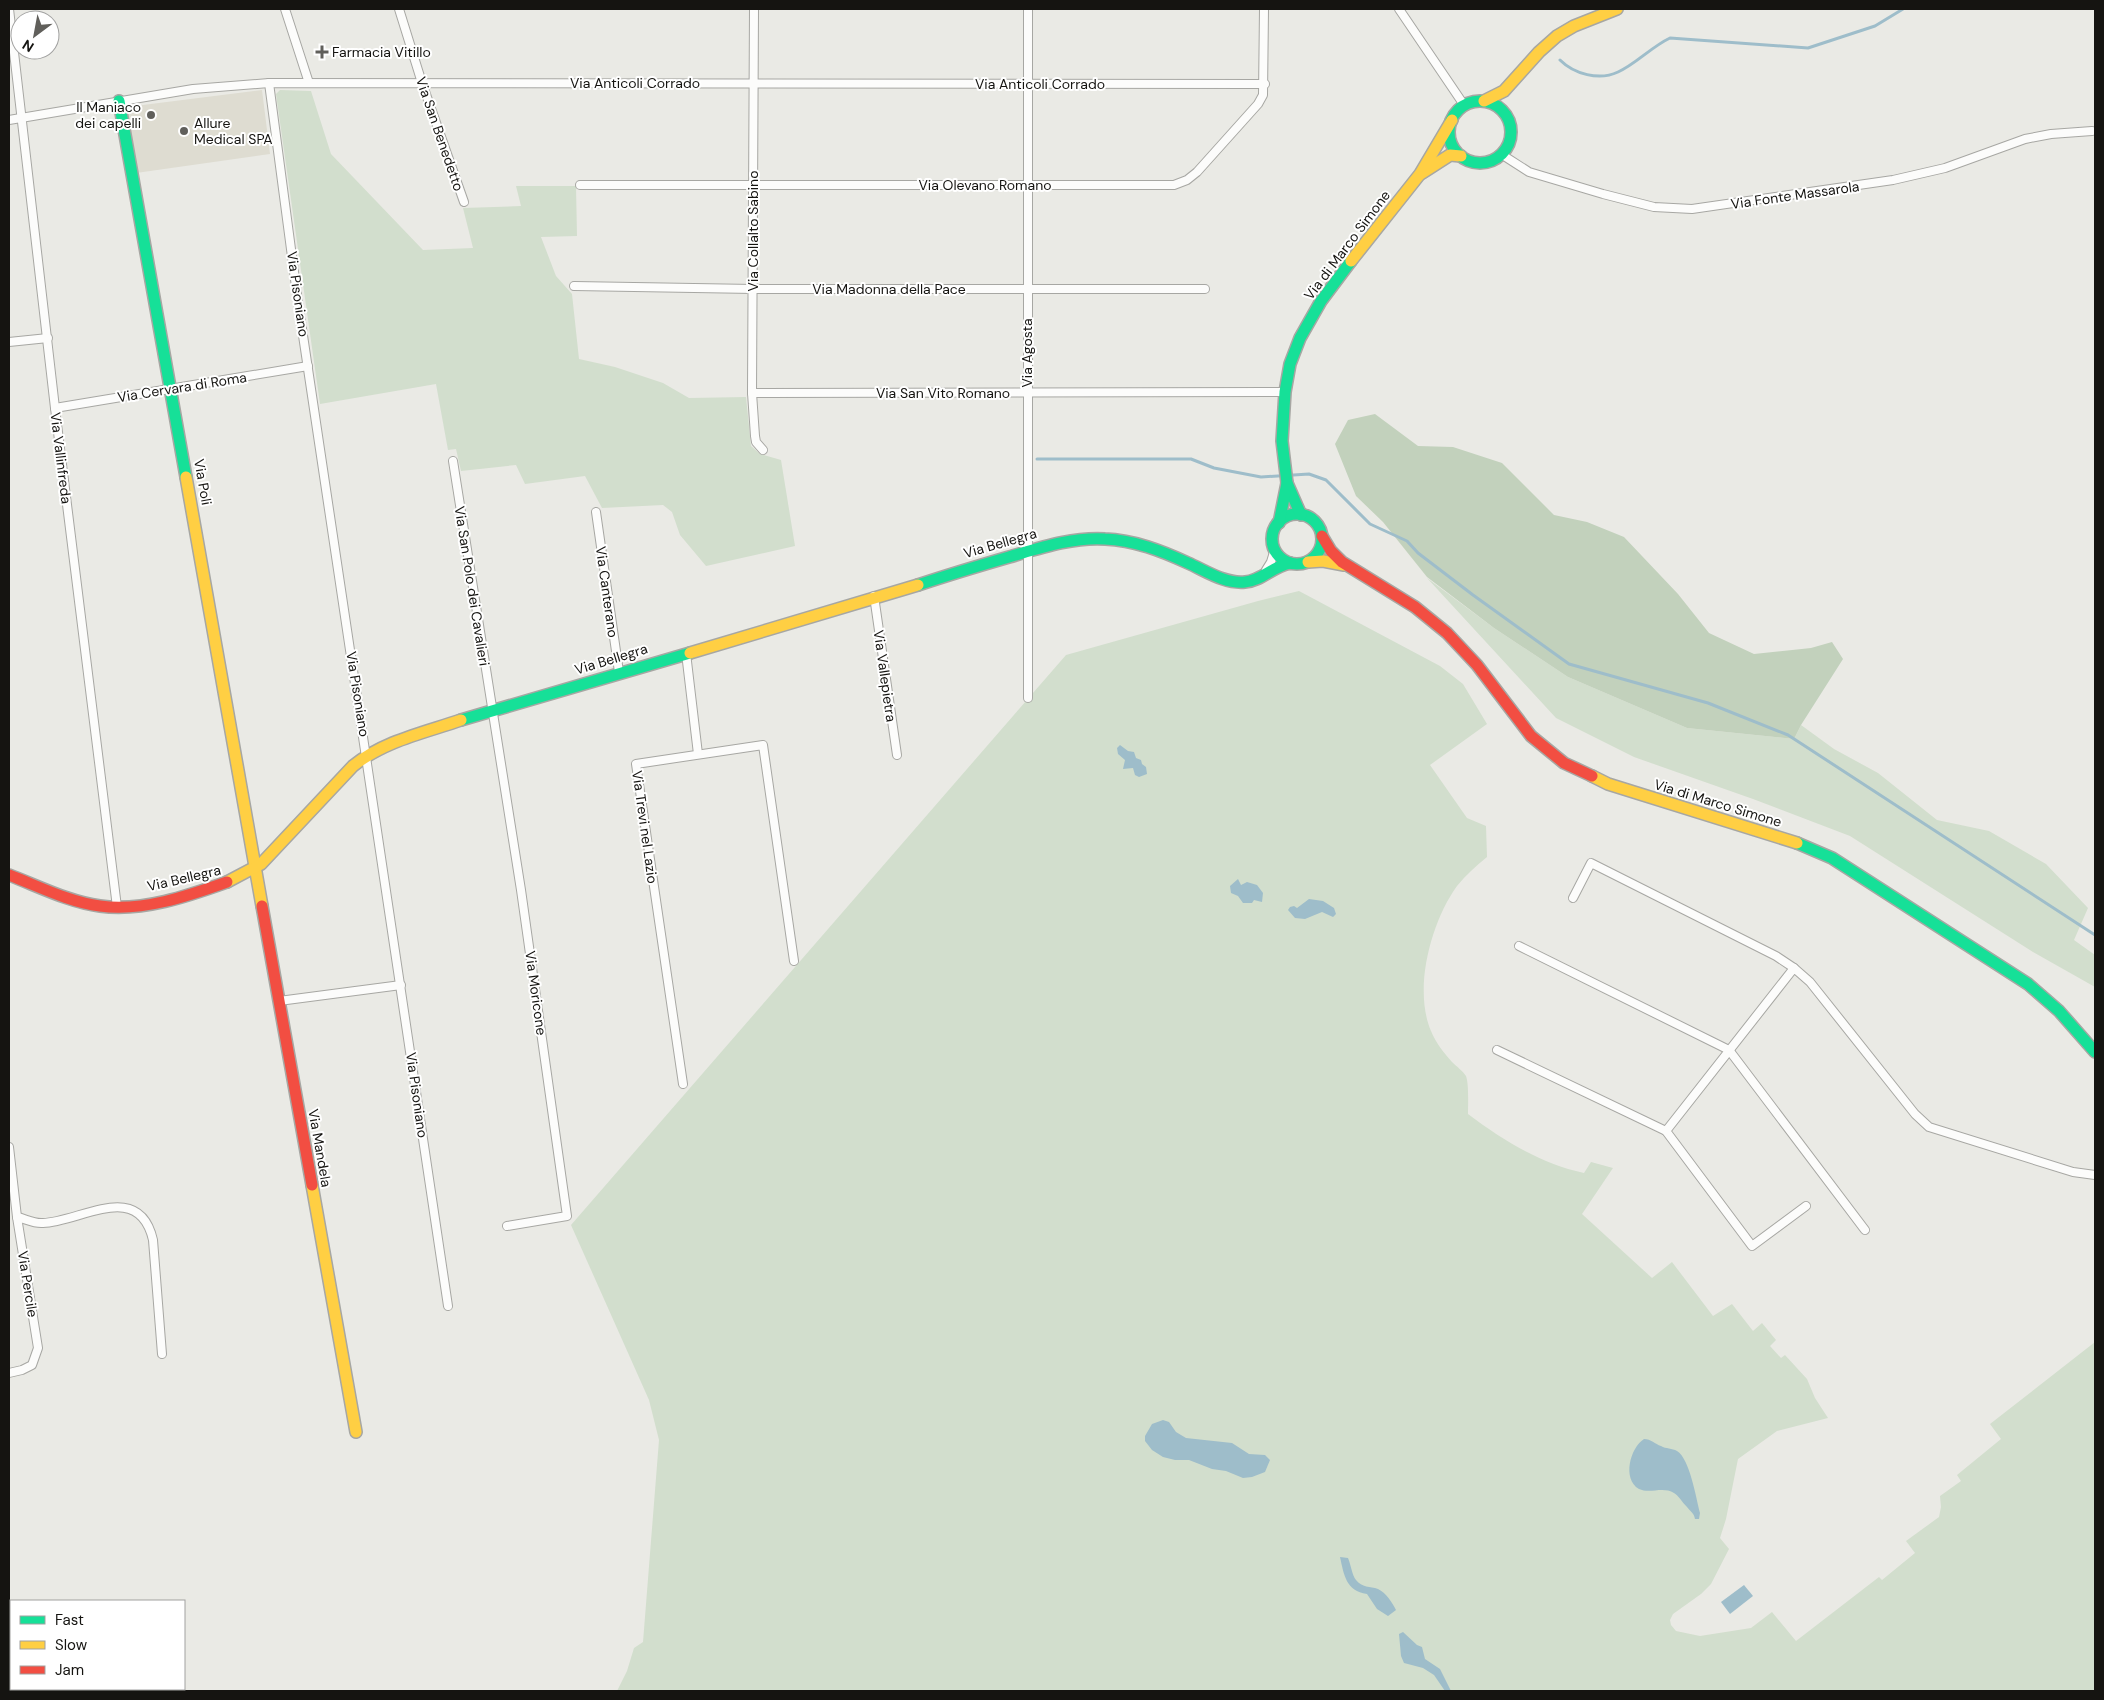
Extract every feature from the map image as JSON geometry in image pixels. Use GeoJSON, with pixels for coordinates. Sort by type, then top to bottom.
{"type":"FeatureCollection","features":[{"type":"Feature","properties":{"kind":"street","name":"Via Vallinfreda"},"geometry":{"type":"LineString","coordinates":[[9,9],[55,408],[117,907]]}},
{"type":"Feature","properties":{"kind":"street"},"geometry":{"type":"LineString","coordinates":[[285,9],[309,83]]}},
{"type":"Feature","properties":{"kind":"street","name":"Via San Benedetto"},"geometry":{"type":"LineString","coordinates":[[399,9],[422,83],[464,202]]}},
{"type":"Feature","properties":{"kind":"street","name":"Via Collalto Sabino"},"geometry":{"type":"LineString","coordinates":[[754,9],[752,393],[754,436],[756,442],[763,450]]}},
{"type":"Feature","properties":{"kind":"street","name":"Via Agosta"},"geometry":{"type":"LineString","coordinates":[[1028,9],[1028,698]]}},
{"type":"Feature","properties":{"kind":"street","name":"Via Olevano Romano"},"geometry":{"type":"LineString","coordinates":[[580,184],[1166,186],[1178,184],[1197,172],[1258,104],[1263,95],[1265,84],[1264,9]]}},
{"type":"Feature","properties":{"kind":"street"},"geometry":{"type":"LineString","coordinates":[[1399,9],[1464,105]]}},
{"type":"Feature","properties":{"kind":"street"},"geometry":{"type":"LineString","coordinates":[[1513,82],[1506,101],[1510,141],[1502,154],[1486,162],[1477,162],[1460,156],[1450,139],[1449,129],[1457,111],[1471,102],[1484,101],[1498,96],[1539,52],[1557,36],[1574,26],[1617,9]]}},
{"type":"Feature","properties":{"kind":"street","name":"Via Anticoli Corrado"},"geometry":{"type":"LineString","coordinates":[[9,120],[209,88],[269,83],[1265,84]]}},
{"type":"Feature","properties":{"kind":"street","name":"Via Pisoniano"},"geometry":{"type":"LineString","coordinates":[[269,83],[308,366],[448,1306]]}},
{"type":"Feature","properties":{"kind":"street","name":"Via Poli"},"geometry":{"type":"LineString","coordinates":[[119,101],[255,869]]}},
{"type":"Feature","properties":{"kind":"street"},"geometry":{"type":"LineString","coordinates":[[1484,101],[1494,104],[1508,118]]}},
{"type":"Feature","properties":{"kind":"street","name":"Via di Marco Simone"},"geometry":{"type":"LineString","coordinates":[[1279,523],[1287,483],[1282,441],[1285,392],[1290,364],[1300,338],[1321,301],[1420,174],[1452,120]]}},
{"type":"Feature","properties":{"kind":"street","name":"Via Fonte Massarola"},"geometry":{"type":"LineString","coordinates":[[1502,154],[1529,172],[1602,194],[1654,207],[1692,209],[1893,180],[1945,168],[2025,139],[2051,134],[2092,131]]}},
{"type":"Feature","properties":{"kind":"street","name":"Via di Marco Simone"},"geometry":{"type":"LineString","coordinates":[[1420,174],[1450,155],[1460,156]]}},
{"type":"Feature","properties":{"kind":"street","name":"Via Madonna della Pace"},"geometry":{"type":"LineString","coordinates":[[574,286],[754,289],[1205,289]]}},
{"type":"Feature","properties":{"kind":"street"},"geometry":{"type":"LineString","coordinates":[[9,342],[48,338]]}},
{"type":"Feature","properties":{"kind":"street","name":"Via Cervara di Roma"},"geometry":{"type":"LineString","coordinates":[[55,408],[308,366]]}},
{"type":"Feature","properties":{"kind":"street","name":"Via San Vito Romano"},"geometry":{"type":"LineString","coordinates":[[752,393],[1285,392]]}},
{"type":"Feature","properties":{"kind":"street","name":"Via San Polo dei Cavalieri"},"geometry":{"type":"LineString","coordinates":[[453,462],[492,710]]}},
{"type":"Feature","properties":{"kind":"street","name":"Via di Marco Simone"},"geometry":{"type":"LineString","coordinates":[[1287,483],[1301,515]]}},
{"type":"Feature","properties":{"kind":"street","name":"Via Canterano"},"geometry":{"type":"LineString","coordinates":[[596,512],[619,672]]}},
{"type":"Feature","properties":{"kind":"street"},"geometry":{"type":"LineString","coordinates":[[1265,572],[1271,562],[1275,549],[1273,535],[1279,523],[1289,516],[1301,515],[1315,522],[1322,536],[1319,552],[1307,562],[1290,563],[1283,560],[1275,549]]}},
{"type":"Feature","properties":{"kind":"street","name":"Via di Marco Simone"},"geometry":{"type":"LineString","coordinates":[[1322,536],[1331,551],[1349,567],[1416,607],[1448,633],[1478,665],[1531,736],[1564,763],[1608,784],[1771,834],[1832,858],[2028,984],[2059,1011],[2095,1052]]}},
{"type":"Feature","properties":{"kind":"street","name":"Via Bellegra"},"geometry":{"type":"LineString","coordinates":[[9,875],[91,904],[117,907],[216,888],[236,880],[255,869],[347,772],[367,755],[389,744],[492,710],[1029,550],[1080,538],[1112,538],[1152,548],[1233,581],[1248,582],[1255,580],[1276,565],[1290,563]]}},
{"type":"Feature","properties":{"kind":"street","name":"Via di Marco Simone"},"geometry":{"type":"LineString","coordinates":[[1307,562],[1332,561],[1349,567]]}},
{"type":"Feature","properties":{"kind":"street","name":"Via Vallepietra"},"geometry":{"type":"LineString","coordinates":[[874,596],[897,755]]}},
{"type":"Feature","properties":{"kind":"street"},"geometry":{"type":"LineString","coordinates":[[686,653],[698,754]]}},
{"type":"Feature","properties":{"kind":"street","name":"Via Moricone"},"geometry":{"type":"LineString","coordinates":[[492,710],[521,890],[567,1216],[507,1226]]}},
{"type":"Feature","properties":{"kind":"street","name":"Via Trevi nel Lazio"},"geometry":{"type":"LineString","coordinates":[[683,1084],[636,764],[764,745],[794,961]]}},
{"type":"Feature","properties":{"kind":"street"},"geometry":{"type":"LineString","coordinates":[[1573,898],[1591,863],[1776,956],[1810,982],[1915,1114],[1929,1127],[2073,1172],[2095,1175]]}},
{"type":"Feature","properties":{"kind":"street","name":"Via Mandela"},"geometry":{"type":"LineString","coordinates":[[255,869],[356,1432]]}},
{"type":"Feature","properties":{"kind":"street"},"geometry":{"type":"LineString","coordinates":[[1519,946],[1729,1050],[1866,1230]]}},
{"type":"Feature","properties":{"kind":"street"},"geometry":{"type":"LineString","coordinates":[[1666,1131],[1794,968]]}},
{"type":"Feature","properties":{"kind":"street"},"geometry":{"type":"LineString","coordinates":[[279,1001],[401,985]]}},
{"type":"Feature","properties":{"kind":"street"},"geometry":{"type":"LineString","coordinates":[[1497,1050],[1666,1131],[1752,1246],[1806,1206]]}},
{"type":"Feature","properties":{"kind":"street","name":"Via Percile"},"geometry":{"type":"LineString","coordinates":[[9,1147],[17,1216],[38,1348],[32,1365],[9,1373]]}},
{"type":"Feature","properties":{"kind":"street"},"geometry":{"type":"LineString","coordinates":[[17,1216],[34,1223],[43,1223],[110,1207],[124,1209],[142,1217],[149,1227],[153,1240],[162,1354]]}},
{"type":"Feature","properties":{"kind":"shaded area"},"geometry":{"type":"Polygon","coordinates":[[[262,90],[270,154],[136,173],[126,114],[127,107],[262,90]]]}},
{"type":"Feature","properties":{"kind":"green space"},"geometry":{"type":"Polygon","coordinates":[[[280,90],[311,91],[331,154],[423,250],[473,248],[463,208],[521,206],[516,186],[576,186],[577,236],[541,237],[556,276],[572,294],[579,359],[615,367],[663,383],[689,398],[746,397],[751,446],[760,454],[781,460],[795,546],[706,566],[680,535],[672,512],[663,505],[602,508],[585,476],[525,484],[516,465],[461,471],[456,449],[448,450],[436,384],[320,404],[276,94],[280,90]]]}},
{"type":"Feature","properties":{"kind":"green space"},"geometry":{"type":"Polygon","coordinates":[[[1375,414],[1418,446],[1453,447],[1502,463],[1554,515],[1587,522],[1624,537],[1678,594],[1709,633],[1754,654],[1811,648],[1832,642],[1843,659],[1794,739],[1687,728],[1568,677],[1494,628],[1427,577],[1383,522],[1356,496],[1335,444],[1348,420],[1375,414]]]}},
{"type":"Feature","properties":{"kind":"green space"},"geometry":{"type":"Polygon","coordinates":[[[1427,578],[1494,628],[1568,677],[1687,728],[1794,739],[1801,725],[1834,749],[1878,773],[1937,820],[1989,831],[2046,864],[2088,908],[2074,940],[2095,955],[2095,987],[2033,952],[1850,836],[1634,757],[1556,718],[1427,578]]]}},
{"type":"Feature","properties":{"kind":"green space"},"geometry":{"type":"Polygon","coordinates":[[[1299,591],[1440,666],[1463,684],[1487,724],[1430,765],[1467,818],[1486,826],[1487,857],[1460,882],[1439,918],[1424,976],[1426,1014],[1431,1031],[1443,1051],[1466,1076],[1468,1114],[1523,1150],[1568,1169],[1584,1173],[1591,1162],[1613,1168],[1582,1214],[1652,1278],[1672,1262],[1713,1316],[1732,1304],[1753,1331],[1762,1323],[1776,1340],[1770,1346],[1781,1358],[1785,1355],[1807,1379],[1815,1398],[1828,1418],[1777,1431],[1738,1459],[1726,1519],[1720,1538],[1729,1549],[1711,1584],[1701,1594],[1673,1614],[1670,1620],[1671,1625],[1676,1631],[1700,1636],[1751,1628],[1772,1612],[1796,1641],[1879,1577],[1882,1580],[1915,1553],[1906,1541],[1939,1517],[1941,1507],[1940,1496],[1961,1481],[1957,1475],[2001,1439],[1990,1424],[2095,1342],[2095,1691],[617,1691],[627,1671],[634,1648],[643,1642],[659,1440],[649,1400],[571,1225],[1066,655],[1299,591]]]}},
{"type":"Feature","properties":{"kind":"water"},"geometry":{"type":"Polygon","coordinates":[[[1120,745],[1128,751],[1134,752],[1136,758],[1141,760],[1142,764],[1146,767],[1147,774],[1139,777],[1135,775],[1133,768],[1123,769],[1125,760],[1118,754],[1117,748],[1120,745]]]}},
{"type":"Feature","properties":{"kind":"water"},"geometry":{"type":"Polygon","coordinates":[[[1238,879],[1241,885],[1247,882],[1257,885],[1263,893],[1262,902],[1254,900],[1252,903],[1243,903],[1238,896],[1231,893],[1230,886],[1238,879]]]}},
{"type":"Feature","properties":{"kind":"water"},"geometry":{"type":"Polygon","coordinates":[[[1309,899],[1323,901],[1334,908],[1336,914],[1333,917],[1322,912],[1305,919],[1295,918],[1288,910],[1294,906],[1297,908],[1309,899]]]}},
{"type":"Feature","properties":{"kind":"water"},"geometry":{"type":"Polygon","coordinates":[[[1163,1420],[1169,1422],[1176,1432],[1186,1438],[1232,1443],[1249,1454],[1265,1455],[1270,1460],[1265,1472],[1243,1478],[1189,1460],[1175,1460],[1163,1457],[1152,1450],[1145,1441],[1145,1436],[1152,1424],[1163,1420]]]}},
{"type":"Feature","properties":{"kind":"water"},"geometry":{"type":"Polygon","coordinates":[[[1644,1439],[1675,1450],[1682,1455],[1692,1479],[1700,1513],[1699,1519],[1695,1519],[1694,1515],[1674,1493],[1665,1490],[1643,1490],[1634,1484],[1629,1471],[1630,1464],[1635,1449],[1644,1439]]]}},
{"type":"Feature","properties":{"kind":"water"},"geometry":{"type":"Polygon","coordinates":[[[1340,1557],[1348,1558],[1353,1575],[1358,1583],[1381,1591],[1396,1610],[1388,1616],[1377,1609],[1367,1594],[1350,1586],[1340,1557]]]}},
{"type":"Feature","properties":{"kind":"water"},"geometry":{"type":"Polygon","coordinates":[[[1744,1585],[1753,1596],[1730,1614],[1721,1602],[1744,1585]]]}},
{"type":"Feature","properties":{"kind":"water"},"geometry":{"type":"Polygon","coordinates":[[[1403,1632],[1417,1645],[1422,1647],[1425,1659],[1440,1669],[1451,1691],[1445,1691],[1434,1675],[1423,1668],[1404,1663],[1401,1656],[1399,1634],[1403,1632]]]}},
{"type":"Feature","properties":{"kind":"waterway"},"geometry":{"type":"LineString","coordinates":[[1560,60],[1572,69],[1587,75],[1603,76],[1625,69],[1670,38],[1808,48],[1875,26],[1903,9]]}},
{"type":"Feature","properties":{"kind":"waterway"},"geometry":{"type":"LineString","coordinates":[[1037,459],[1191,459],[1214,468],[1261,477],[1309,474],[1326,480],[1370,524],[1407,541],[1418,553],[1473,595],[1569,664],[1708,703],[1788,735],[2095,935]]}},
{"type":"Feature","properties":{"kind":"traffic: fast"},"geometry":{"type":"LineString","coordinates":[[119,101],[186,477]]}},
{"type":"Feature","properties":{"kind":"traffic: fast"},"geometry":{"type":"LineString","coordinates":[[1480,101],[1492,104],[1502,110],[1508,120],[1511,132],[1508,144],[1502,154],[1492,160],[1480,163],[1468,160],[1458,154],[1452,144],[1449,132],[1452,120],[1458,110],[1468,104],[1480,101]]}},
{"type":"Feature","properties":{"kind":"traffic: fast"},"geometry":{"type":"LineString","coordinates":[[1301,515],[1287,483],[1282,441],[1285,392],[1290,364],[1300,338],[1321,301],[1351,261]]}},
{"type":"Feature","properties":{"kind":"traffic: fast"},"geometry":{"type":"LineString","coordinates":[[1279,523],[1287,483]]}},
{"type":"Feature","properties":{"kind":"traffic: fast"},"geometry":{"type":"LineString","coordinates":[[1297,514],[1306,516],[1317,525],[1322,539],[1320,548],[1311,559],[1297,564],[1288,562],[1277,553],[1272,539],[1274,530],[1283,519],[1297,514]]}},
{"type":"Feature","properties":{"kind":"traffic: fast"},"geometry":{"type":"LineString","coordinates":[[918,585],[1044,547],[1068,541],[1093,539],[1127,541],[1148,547],[1216,576],[1238,582],[1251,581],[1290,563]]}},
{"type":"Feature","properties":{"kind":"traffic: fast"},"geometry":{"type":"LineString","coordinates":[[461,720],[690,653]]}},
{"type":"Feature","properties":{"kind":"traffic: fast"},"geometry":{"type":"LineString","coordinates":[[1797,843],[1832,858],[2028,984],[2059,1011],[2095,1052]]}},
{"type":"Feature","properties":{"kind":"traffic: slow"},"geometry":{"type":"LineString","coordinates":[[1484,101],[1504,91],[1539,52],[1557,36],[1574,26],[1617,9]]}},
{"type":"Feature","properties":{"kind":"traffic: slow"},"geometry":{"type":"LineString","coordinates":[[1351,261],[1420,174],[1452,120]]}},
{"type":"Feature","properties":{"kind":"traffic: slow"},"geometry":{"type":"LineString","coordinates":[[1422,173],[1450,155],[1461,156]]}},
{"type":"Feature","properties":{"kind":"traffic: slow"},"geometry":{"type":"LineString","coordinates":[[186,477],[262,906]]}},
{"type":"Feature","properties":{"kind":"traffic: slow"},"geometry":{"type":"LineString","coordinates":[[1308,562],[1323,561],[1344,565]]}},
{"type":"Feature","properties":{"kind":"traffic: slow"},"geometry":{"type":"LineString","coordinates":[[690,653],[918,585]]}},
{"type":"Feature","properties":{"kind":"traffic: slow"},"geometry":{"type":"LineString","coordinates":[[227,882],[261,864],[353,766],[365,757],[404,738],[461,720]]}},
{"type":"Feature","properties":{"kind":"traffic: slow"},"geometry":{"type":"LineString","coordinates":[[1592,776],[1608,784],[1797,843]]}},
{"type":"Feature","properties":{"kind":"traffic: slow"},"geometry":{"type":"LineString","coordinates":[[312,1185],[356,1432]]}},
{"type":"Feature","properties":{"kind":"traffic: jam"},"geometry":{"type":"LineString","coordinates":[[1322,536],[1331,551],[1342,562],[1415,607],[1447,633],[1477,665],[1531,736],[1564,763],[1592,776]]}},
{"type":"Feature","properties":{"kind":"traffic: jam"},"geometry":{"type":"LineString","coordinates":[[9,875],[77,901],[116,907],[132,907],[165,902],[227,882]]}},
{"type":"Feature","properties":{"kind":"traffic: jam"},"geometry":{"type":"LineString","coordinates":[[262,906],[312,1185]]}},
{"type":"Feature","properties":{"kind":"place","name":"Farmacia Vitillo"},"geometry":{"type":"Point","coordinates":[322,52]}},
{"type":"Feature","properties":{"kind":"place","name":"Il Maniaco dei capelli"},"geometry":{"type":"Point","coordinates":[151,115]}},
{"type":"Feature","properties":{"kind":"place","name":"Allure Medical SPA"},"geometry":{"type":"Point","coordinates":[184,131]}}]}
